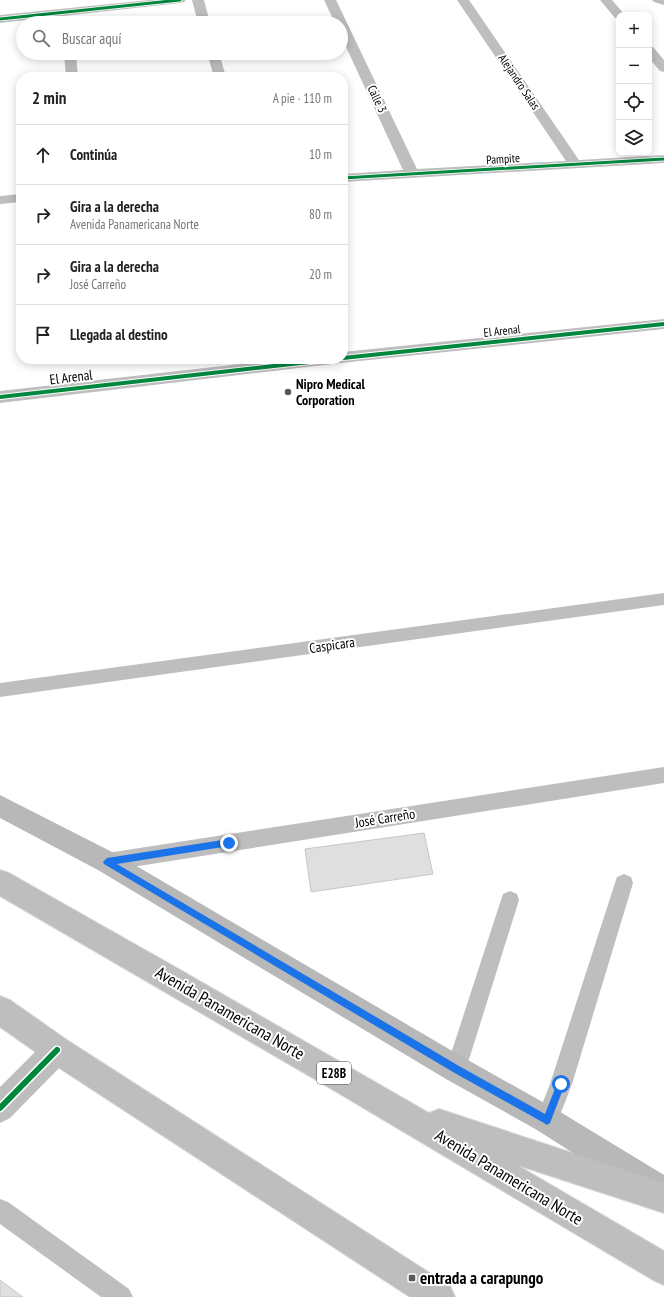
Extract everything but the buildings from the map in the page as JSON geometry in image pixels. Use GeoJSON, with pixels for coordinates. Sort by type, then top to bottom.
{"type":"FeatureCollection","features":[{"type":"Feature","properties":{"kind":"main road"},"geometry":{"type":"LineString","coordinates":[[79,16],[180,0]]}},
{"type":"Feature","properties":{"kind":"main road"},"geometry":{"type":"LineString","coordinates":[[198,0],[202,16]]}},
{"type":"Feature","properties":{"kind":"main road","name":"Calle 3"},"geometry":{"type":"LineString","coordinates":[[330,0],[338,16]]}},
{"type":"Feature","properties":{"kind":"main road","name":"Alejandro Salas"},"geometry":{"type":"LineString","coordinates":[[463,0],[575,164]]}},
{"type":"Feature","properties":{"kind":"main road"},"geometry":{"type":"LineString","coordinates":[[606,0],[616,12]]}},
{"type":"Feature","properties":{"kind":"main road"},"geometry":{"type":"LineString","coordinates":[[658,0],[664,2]]}},
{"type":"Feature","properties":{"kind":"main road"},"geometry":{"type":"LineString","coordinates":[[0,19],[16,19]]}},
{"type":"Feature","properties":{"kind":"main road","name":"Calle 3"},"geometry":{"type":"LineString","coordinates":[[348,38],[412,174]]}},
{"type":"Feature","properties":{"kind":"main road"},"geometry":{"type":"LineString","coordinates":[[652,54],[664,68]]}},
{"type":"Feature","properties":{"kind":"main road"},"geometry":{"type":"LineString","coordinates":[[71,60],[72,72]]}},
{"type":"Feature","properties":{"kind":"main road"},"geometry":{"type":"LineString","coordinates":[[215,60],[219,72]]}},
{"type":"Feature","properties":{"kind":"main road","name":"Pampite"},"geometry":{"type":"LineString","coordinates":[[348,178],[664,159]]}},
{"type":"Feature","properties":{"kind":"main road"},"geometry":{"type":"LineString","coordinates":[[0,200],[16,198]]}},
{"type":"Feature","properties":{"kind":"main road","name":"El Arenal"},"geometry":{"type":"LineString","coordinates":[[348,357],[664,324]]}},
{"type":"Feature","properties":{"kind":"main road","name":"El Arenal"},"geometry":{"type":"LineString","coordinates":[[0,397],[292,364]]}},
{"type":"Feature","properties":{"kind":"main road"},"geometry":{"type":"LineString","coordinates":[[0,806],[107,862],[456,1069],[547,1120],[664,1193]]}},
{"type":"Feature","properties":{"kind":"main road","name":"Avenida Panamericana Norte"},"geometry":{"type":"LineString","coordinates":[[0,882],[152,967],[402,1112],[664,1269]]}},
{"type":"Feature","properties":{"kind":"main road"},"geometry":{"type":"LineString","coordinates":[[0,1010],[57,1050],[439,1297]]}},
{"type":"Feature","properties":{"kind":"main road"},"geometry":{"type":"LineString","coordinates":[[0,1020],[57,1050]]}},
{"type":"Feature","properties":{"kind":"main road"},"geometry":{"type":"LineString","coordinates":[[0,1108],[57,1050]]}},
{"type":"Feature","properties":{"kind":"main road"},"geometry":{"type":"LineString","coordinates":[[402,1112],[664,1198]]}},
{"type":"Feature","properties":{"kind":"lane","name":"Caspicara"},"geometry":{"type":"LineString","coordinates":[[0,690],[664,599]]}},
{"type":"Feature","properties":{"kind":"lane","name":"José Carreño"},"geometry":{"type":"LineString","coordinates":[[107,862],[664,775]]}},
{"type":"Feature","properties":{"kind":"lane"},"geometry":{"type":"LineString","coordinates":[[547,1120],[561,1084],[624,883]]}},
{"type":"Feature","properties":{"kind":"lane"},"geometry":{"type":"LineString","coordinates":[[456,1069],[510,900]]}},
{"type":"Feature","properties":{"kind":"lane"},"geometry":{"type":"LineString","coordinates":[[0,1210],[121,1297]]}},
{"type":"Feature","properties":{"kind":"cycle path"},"geometry":{"type":"LineString","coordinates":[[33,16],[180,0]]}},
{"type":"Feature","properties":{"kind":"cycle path"},"geometry":{"type":"LineString","coordinates":[[0,19],[16,18]]}},
{"type":"Feature","properties":{"kind":"cycle path"},"geometry":{"type":"LineString","coordinates":[[348,178],[664,159]]}},
{"type":"Feature","properties":{"kind":"cycle path"},"geometry":{"type":"LineString","coordinates":[[348,357],[664,324]]}},
{"type":"Feature","properties":{"kind":"cycle path"},"geometry":{"type":"LineString","coordinates":[[0,397],[292,364]]}},
{"type":"Feature","properties":{"kind":"cycle path"},"geometry":{"type":"LineString","coordinates":[[0,1108],[57,1050]]}},
{"type":"Feature","properties":{"kind":"place","name":"Nipro Medical Corporation"},"geometry":{"type":"Point","coordinates":[288,392]}},
{"type":"Feature","properties":{"kind":"place","name":"entrada a carapungo"},"geometry":{"type":"Point","coordinates":[412,1278]}},
{"type":"Feature","properties":{"kind":"route"},"geometry":{"type":"LineString","coordinates":[[229,843],[107,862],[456,1069],[547,1120],[561,1084]]}}]}
